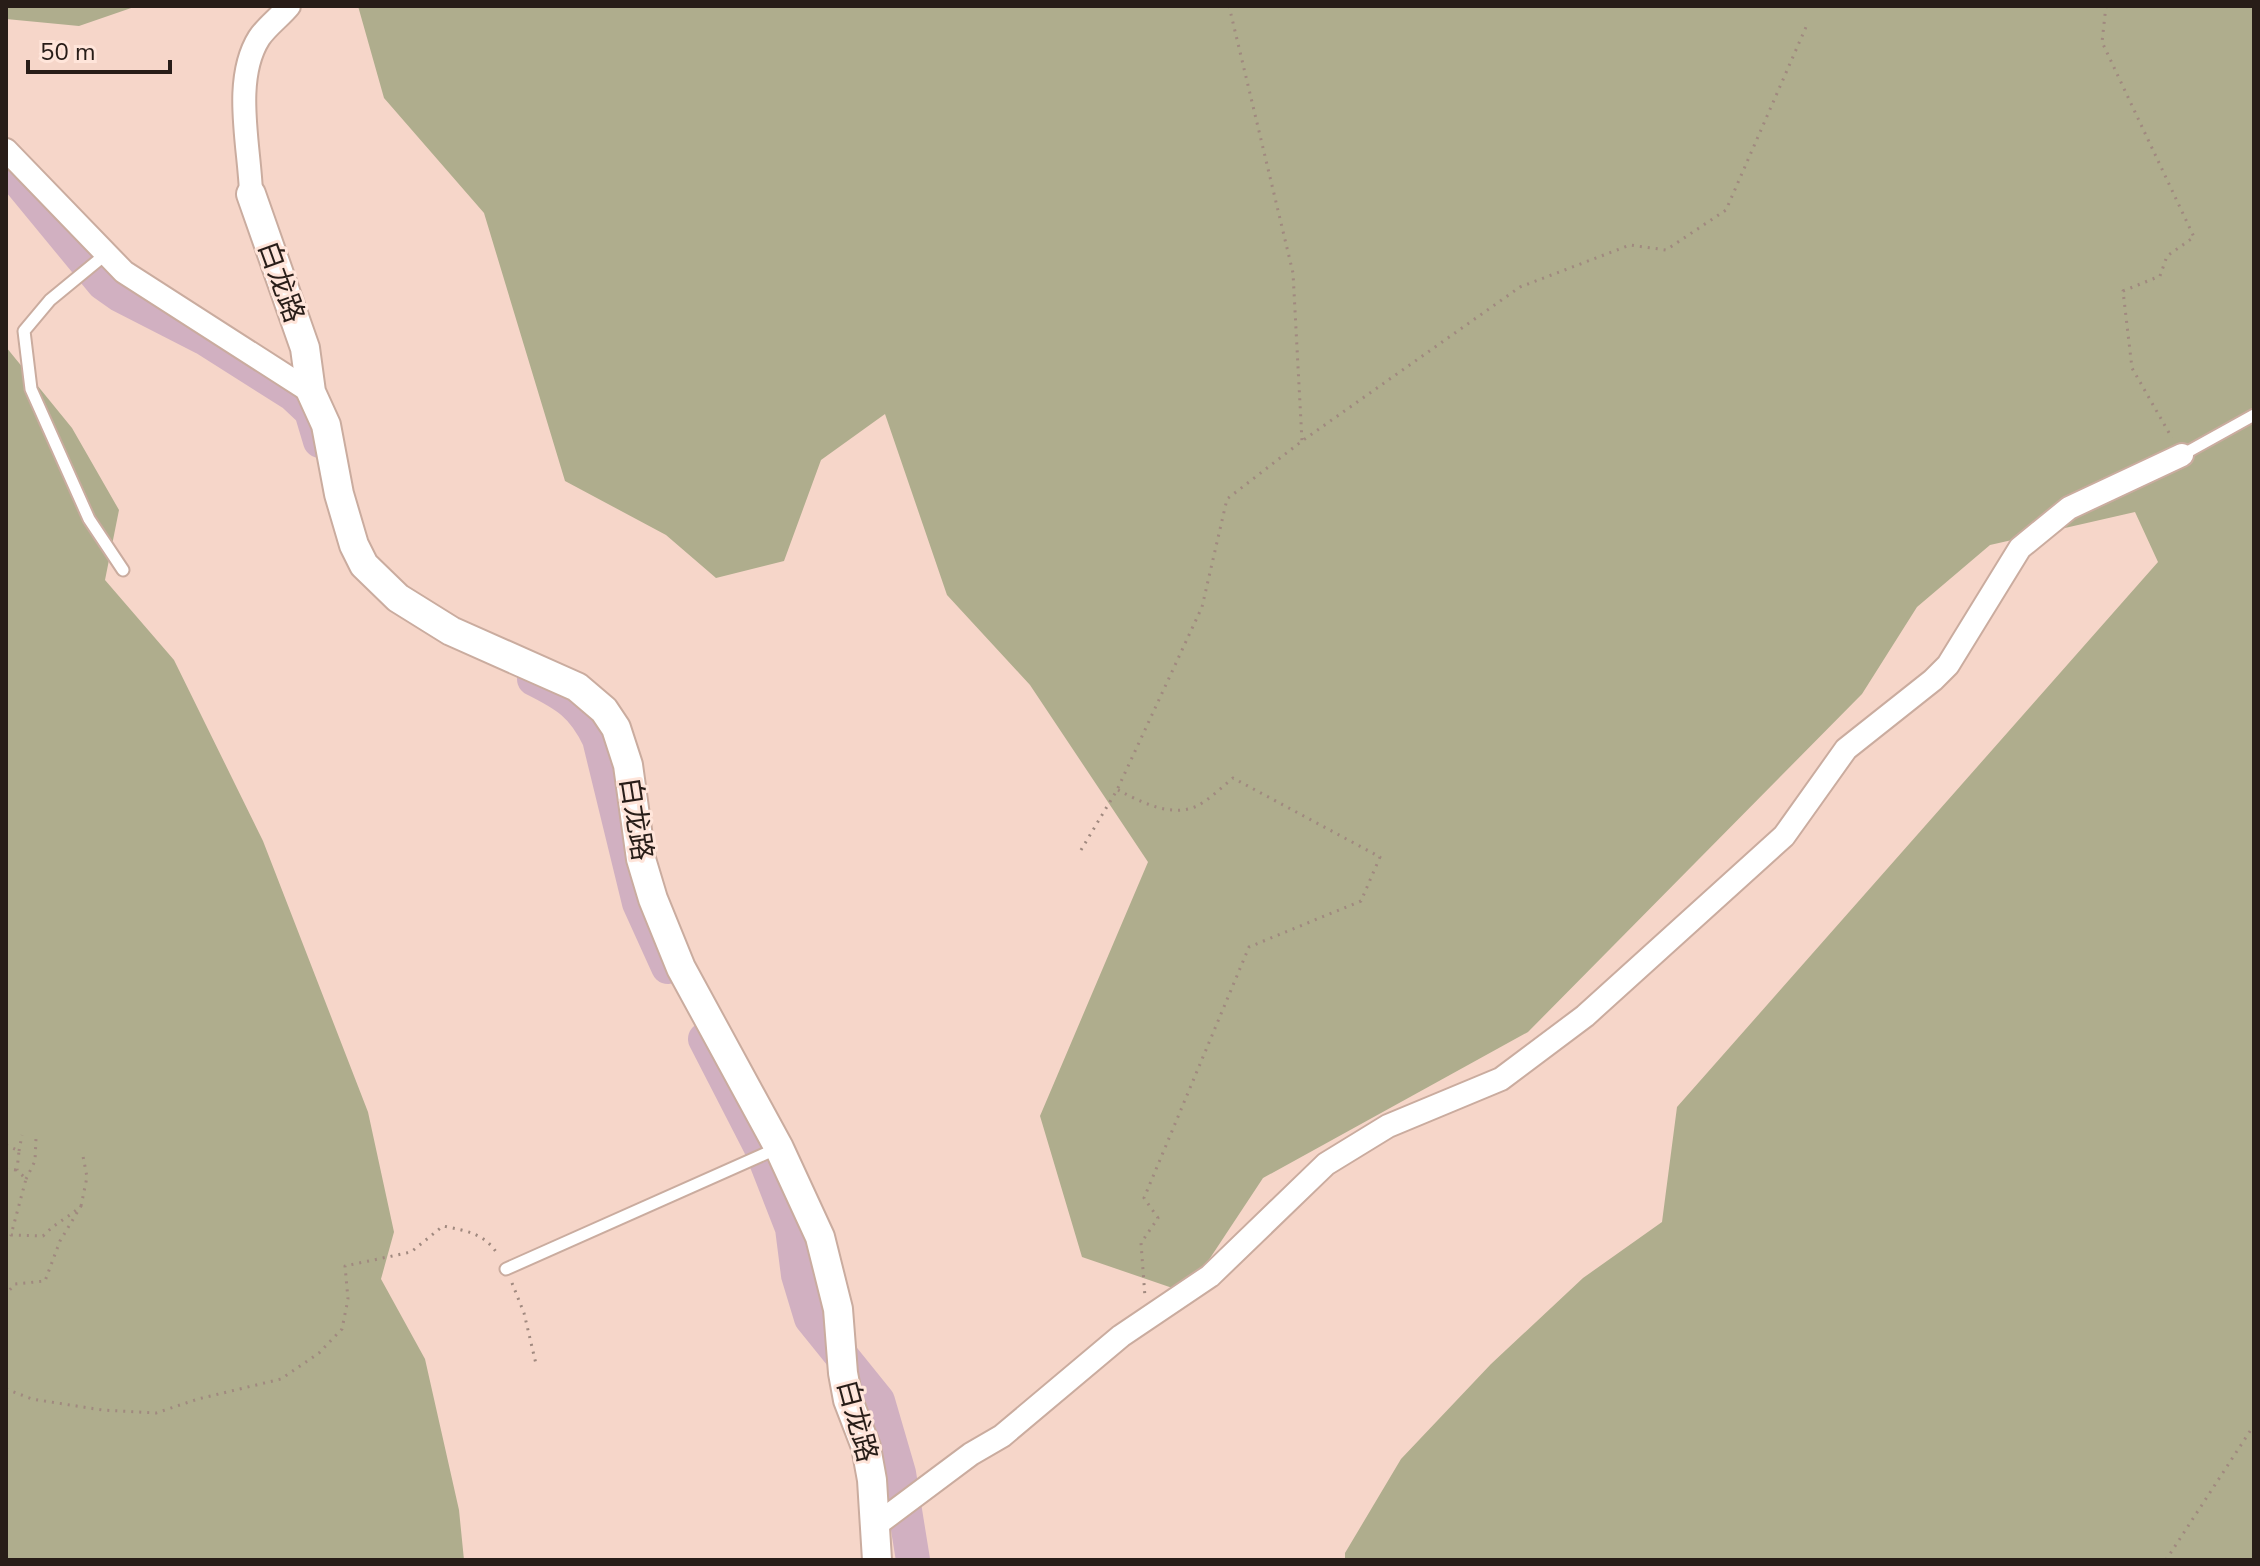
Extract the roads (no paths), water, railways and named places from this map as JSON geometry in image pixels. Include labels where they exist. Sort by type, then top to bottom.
[{"type":"street","points":[[251,194],[251,163],[245,134],[245,89],[249,66],[259,38],[289,6]]},
{"type":"street","points":[[6,150],[124,272],[311,392]]},
{"type":"street","name":"白龙路","points":[[251,194],[305,348],[311,392],[326,425],[339,494],[354,545],[364,565],[398,598],[451,631],[577,687],[597,703],[616,728],[628,765],[641,859],[653,899],[681,968],[779,1148],[820,1237],[838,1309],[848,1400],[866,1447],[872,1480],[877,1560]]},
{"type":"street","points":[[876,1525],[971,1454],[1002,1436],[1121,1336],[1210,1276],[1326,1164],[1388,1126],[1501,1079],[1585,1016],[1762,858],[1797,820],[1846,749],[1941,672],[2020,548],[2069,508],[2182,455]]},
{"type":"lane","points":[[106,254],[50,300],[24,331],[31,389],[89,519],[123,570]]},
{"type":"lane","points":[[2182,455],[2254,415]]},
{"type":"lane","points":[[506,1269],[779,1148]]},
{"type":"waterway","points":[[14,175],[103,283],[120,295],[204,338],[294,395],[311,411],[320,441]]},
{"type":"waterway","points":[[534,679],[580,709],[599,739],[639,903],[668,967]]},
{"type":"waterway","points":[[705,1039],[760,1146],[792,1228],[798,1275],[811,1318],[878,1401],[899,1473],[913,1560]]}]
